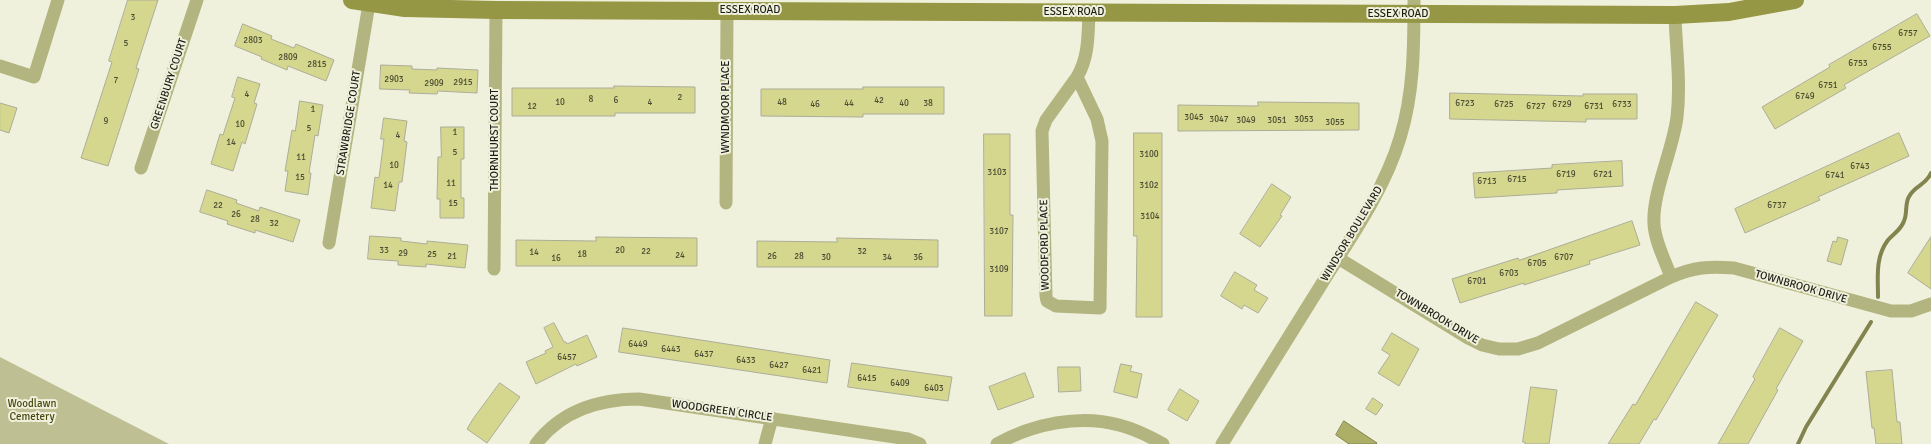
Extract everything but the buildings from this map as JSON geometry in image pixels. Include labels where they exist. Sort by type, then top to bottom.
[{"type":"street","points":[[0,66],[34,77],[58,0]]},
{"type":"street","name":"GREENBURY COURT","points":[[141,168],[197,0]]},
{"type":"street","name":"ESSEX ROAD","points":[[361,2],[405,8],[496,10],[1089,12],[1414,7],[1675,15],[1729,12],[1795,0]]},
{"type":"street","name":"STRAWBRIDGE COURT","points":[[329,243],[361,2]]},
{"type":"street","name":"WINDSOR BOULEVARD","points":[[1222,444],[1374,199],[1391,166],[1401,137],[1413,70],[1414,7]]},
{"type":"street","name":"THORNHURST COURT","points":[[494,269],[496,10]]},
{"type":"street","name":"WYNDMOOR PLACE","points":[[726,203],[727,10]]},
{"type":"street","name":"WOODFORD PLACE","points":[[1077,77],[1097,119],[1102,141],[1100,308],[1056,306],[1047,301],[1046,296],[1042,131],[1046,120],[1084,65],[1087,51],[1089,12]]},
{"type":"street","points":[[1671,277],[1657,239],[1654,224],[1655,207],[1676,118],[1678,97],[1675,15]]},
{"type":"street","name":"TOWNBROOK DRIVE","points":[[1338,258],[1468,338],[1498,349],[1518,349],[1538,343],[1671,277],[1689,270],[1711,266],[1734,268],[1891,311],[1911,311],[1931,304]]},
{"type":"street","name":"WOODGREEN CIRCLE","points":[[536,444],[543,435],[568,416],[599,402],[619,399],[640,399],[772,418],[908,439],[920,444]]},
{"type":"street","points":[[765,444],[772,418]]},
{"type":"street","points":[[997,444],[1032,429],[1060,423],[1088,420],[1117,424],[1141,432],[1163,444]]},
{"type":"green space","name":"Woodlawn Cemetery","points":[[0,357],[169,444],[0,444]]},
{"type":"shaded area","points":[[1344,421],[1377,443],[1349,444],[1336,435]]},
{"type":"waterway","points":[[1878,297],[1878,267],[1881,253],[1888,240],[1903,224],[1908,198],[1912,192],[1929,177],[1931,173]]},
{"type":"waterway","points":[[1798,444],[1806,427],[1871,322]]}]
